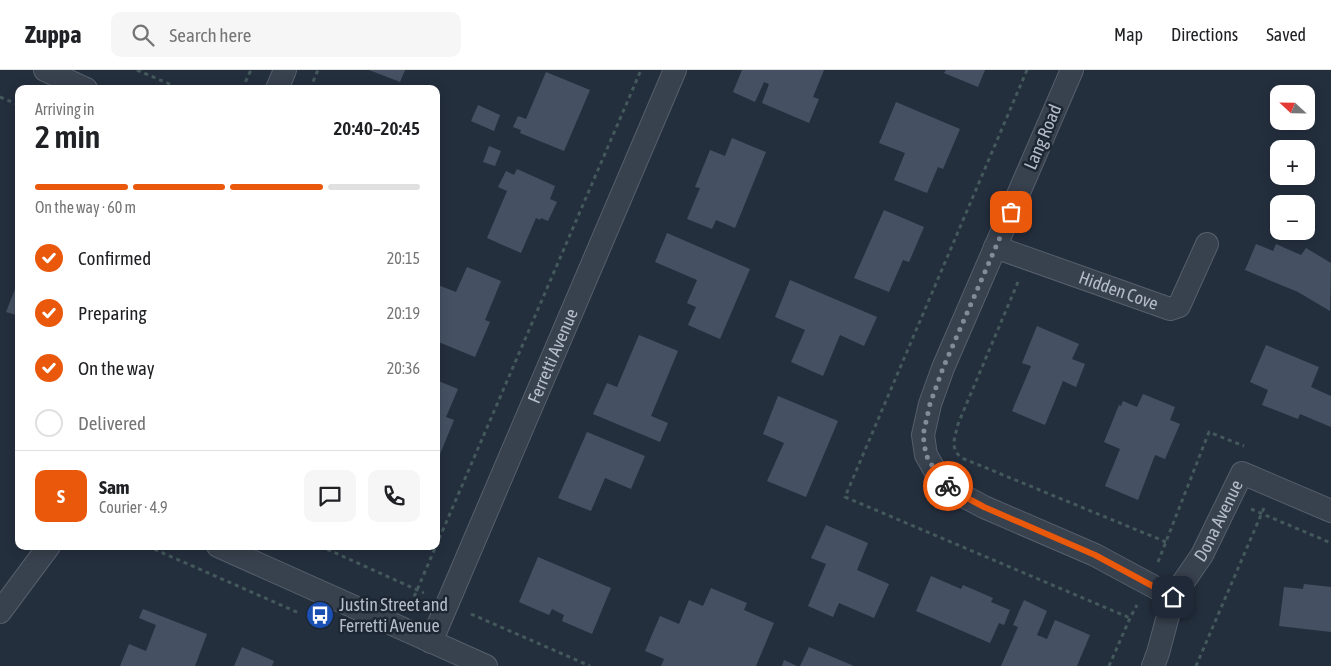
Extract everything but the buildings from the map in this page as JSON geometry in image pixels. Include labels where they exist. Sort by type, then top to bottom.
[{"type":"street","points":[[45,70],[77,85]]},
{"type":"street","points":[[279,85],[285,70]]},
{"type":"street","name":"Ferretti Avenue","points":[[431,642],[675,70]]},
{"type":"street","name":"Lang Road","points":[[1072,70],[943,368],[930,404],[923,435],[926,455],[941,481],[956,492],[984,507],[1095,555],[1173,597]]},
{"type":"street","name":"Hidden Cove","points":[[995,247],[1170,309],[1178,306],[1207,244]]},
{"type":"street","name":"Dona Avenue","points":[[1173,597],[1202,555],[1242,473],[1331,511]]},
{"type":"street","points":[[0,612],[46,550]]},
{"type":"street","points":[[227,550],[486,666]]},
{"type":"street","points":[[1153,666],[1173,597]]},
{"type":"path","points":[[137,70],[172,85]]},
{"type":"path","points":[[244,85],[250,70]]},
{"type":"path","points":[[312,85],[318,70]]},
{"type":"path","points":[[440,537],[641,70]]},
{"type":"path","points":[[0,97],[15,103]]},
{"type":"path","points":[[1028,259],[958,424],[953,445],[956,454],[1166,542]]},
{"type":"path","points":[[1196,666],[1274,486]]},
{"type":"path","points":[[1229,501],[1331,543]]},
{"type":"path","points":[[156,550],[300,613]]},
{"type":"path","points":[[400,628],[434,550]]},
{"type":"way so far","points":[[948,486],[941,481],[926,455],[923,435],[930,404],[943,368],[1011,212]]},
{"type":"place","name":"Justin Street and Ferretti Avenue","points":[[320,615]]},
{"type":"route","points":[[948,486],[984,507],[1095,555],[1173,597]]}]
